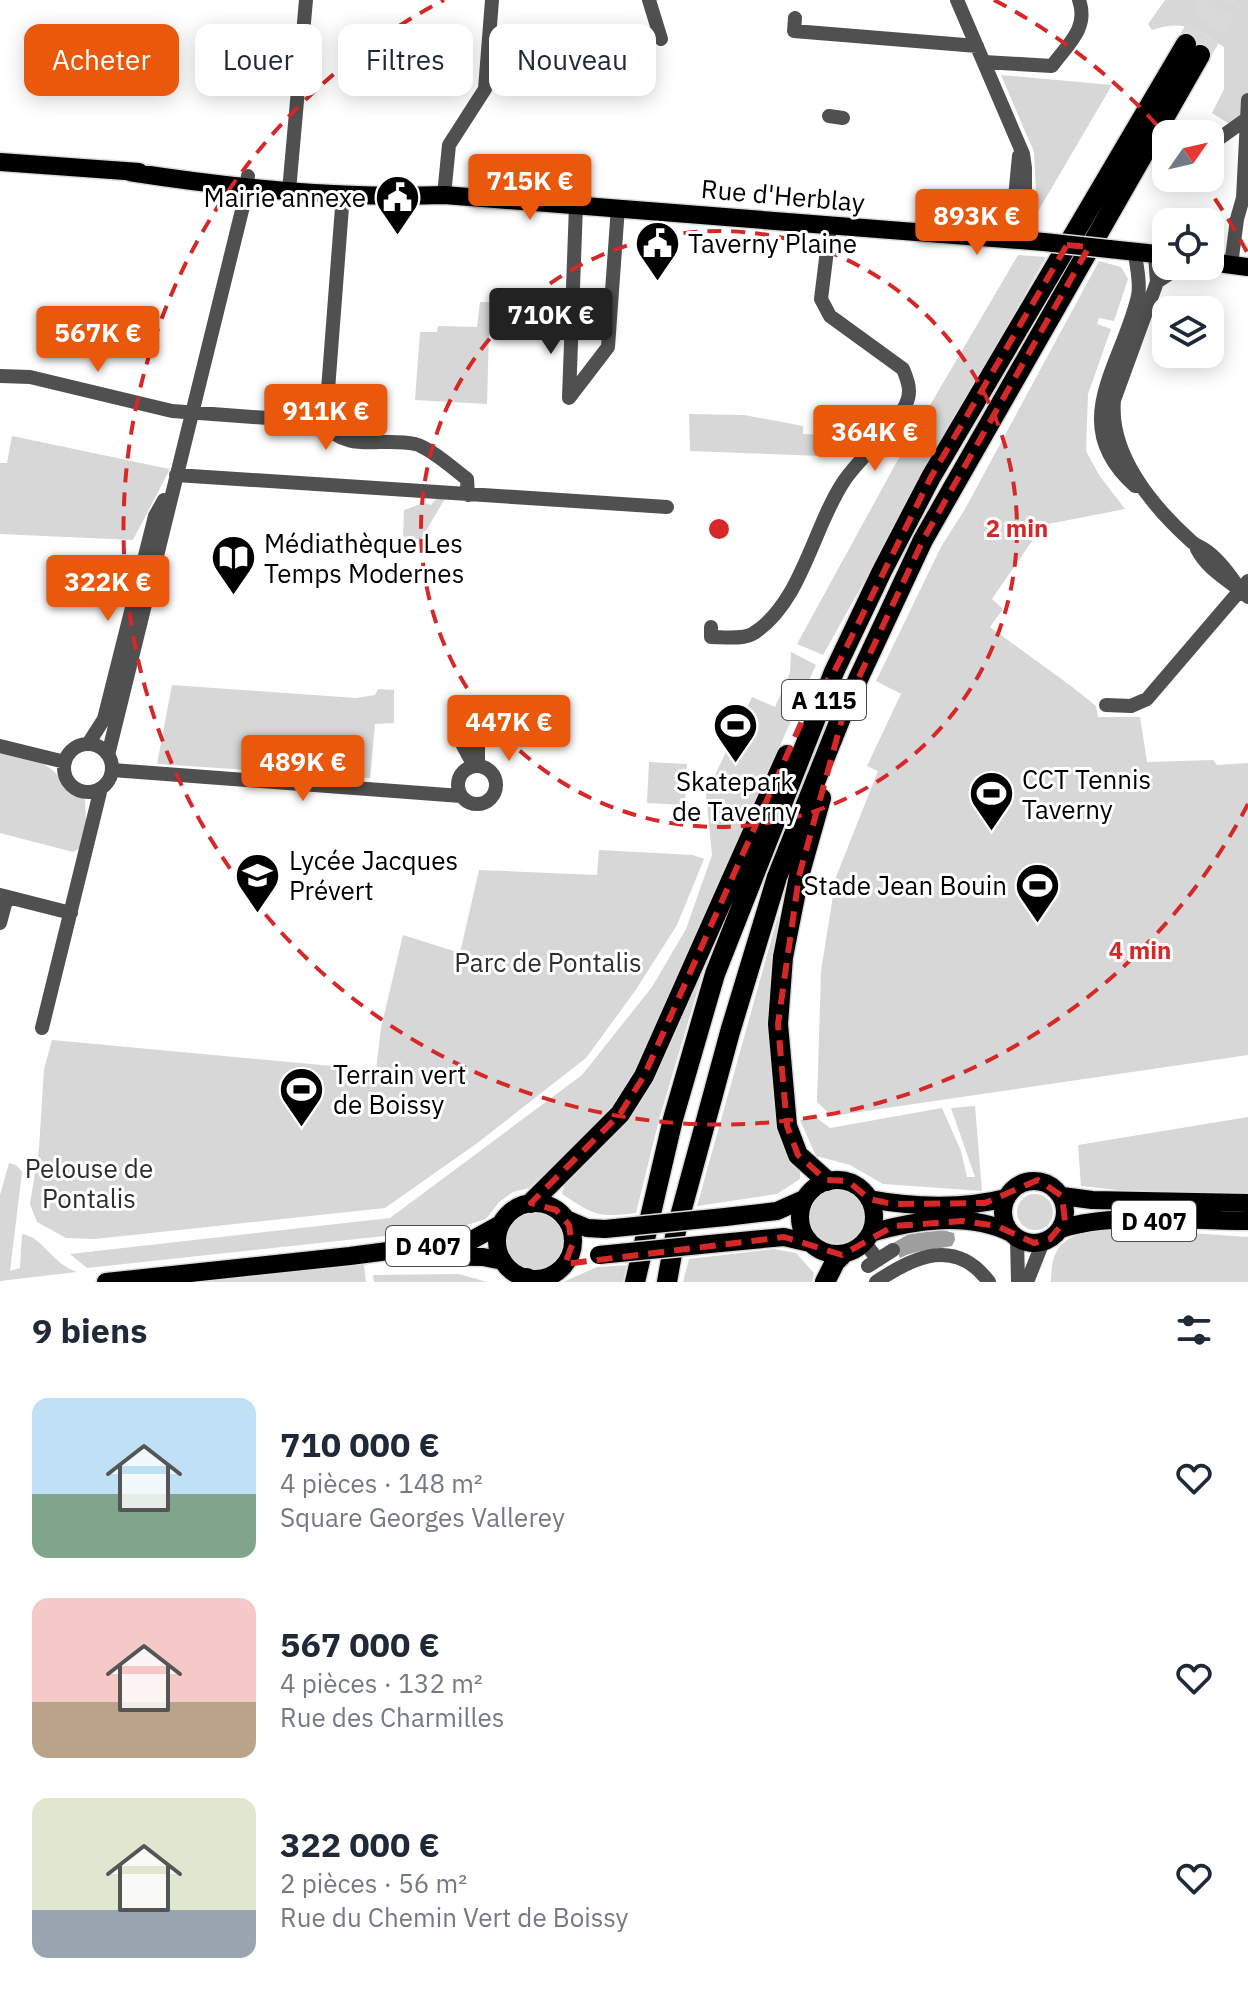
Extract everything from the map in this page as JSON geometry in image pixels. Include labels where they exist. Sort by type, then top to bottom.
[{"type":"highway","name":"A 115","points":[[635,1282],[673,1119],[715,974],[834,672],[931,477],[1193,49],[923,540],[846,705],[777,877],[730,1032],[676,1231],[667,1282]]},
{"type":"highway","points":[[531,1203],[620,1114],[644,1076],[811,701],[834,672]]},
{"type":"highway","points":[[827,1181],[798,1155],[787,1126],[778,1024],[783,957],[799,876],[846,705]]},
{"type":"highway","points":[[825,1282],[842,1255]]},
{"type":"main road","name":"Rue d'Herblay","points":[[0,162],[289,185],[399,188],[444,195]]},
{"type":"main road","name":"Rue d'Herblay","points":[[289,185],[343,194],[444,195],[618,207],[1018,239],[1152,254]]},
{"type":"main road","points":[[804,1199],[800,1212],[801,1225],[810,1243],[828,1254],[842,1255],[894,1226],[963,1221],[988,1223],[1014,1236],[1034,1243],[1043,1242],[1061,1229],[1066,1213],[1062,1196],[1056,1188],[1038,1180],[1019,1184],[1006,1198],[1003,1216],[1014,1236]]},
{"type":"main road","points":[[531,1203],[550,1207],[566,1219],[587,1228],[605,1229],[777,1211],[804,1199],[814,1188],[827,1181],[848,1181],[860,1188],[869,1199],[874,1220],[868,1238]]},
{"type":"main road","name":"D 407","points":[[1062,1196],[1092,1200],[1248,1203]]},
{"type":"main road","points":[[869,1199],[892,1204],[970,1204],[1006,1198]]},
{"type":"main road","name":"D 407","points":[[106,1282],[472,1240],[501,1224],[510,1212],[531,1203]]},
{"type":"main road","points":[[565,1264],[573,1238],[566,1219]]},
{"type":"main road","name":"D 407","points":[[1061,1229],[1086,1222],[1113,1220],[1248,1221]]},
{"type":"main road","name":"D 407","points":[[501,1224],[497,1243],[503,1261],[529,1280],[548,1276],[565,1264],[599,1255],[784,1237],[810,1243]]},
{"type":"main road","name":"D 407","points":[[350,1256],[474,1257],[503,1261]]},
{"type":"street","points":[[289,185],[306,0]]},
{"type":"street","points":[[444,195],[449,145],[485,89],[492,0]]},
{"type":"street","points":[[649,0],[661,39]]},
{"type":"street","points":[[957,0],[1020,148],[1025,168],[1018,239]]},
{"type":"street","points":[[984,62],[1052,66],[1082,24],[1079,0]]},
{"type":"street","points":[[795,18],[794,31],[977,46]]},
{"type":"street","points":[[1240,266],[1237,219],[1243,198],[1243,122],[1248,100]]},
{"type":"street","points":[[1224,135],[1243,122]]},
{"type":"street","points":[[42,1028],[94,813],[101,788],[107,782],[174,480],[247,182]]},
{"type":"street","points":[[322,422],[326,416],[343,194]]},
{"type":"street","points":[[576,205],[569,398],[608,347],[618,207]]},
{"type":"street","points":[[711,627],[711,637],[751,635],[772,617],[796,584],[818,528],[844,480],[907,403],[908,382],[903,369],[830,316],[821,299],[830,226]]},
{"type":"street","points":[[1135,252],[1138,294],[1106,384],[1101,410],[1102,432],[1104,444],[1115,465],[1163,510]]},
{"type":"street","points":[[1106,705],[1131,706],[1147,699],[1245,589],[1193,543],[1163,510],[1121,453],[1114,430],[1113,413],[1122,372],[1160,280]]},
{"type":"street","points":[[0,376],[30,377],[172,411],[322,422],[331,433],[344,441],[417,444],[467,479],[468,495]]},
{"type":"street","points":[[303,421],[327,400]]},
{"type":"street","points":[[174,480],[667,507]]},
{"type":"street","points":[[88,744],[104,719],[155,516],[174,480]]},
{"type":"street","points":[[101,788],[86,792],[69,782],[65,762],[73,749],[96,745],[110,762],[461,796],[477,805],[491,799],[495,792],[494,776],[489,770],[476,766],[460,740],[460,733]]},
{"type":"street","points":[[476,766],[478,738]]},
{"type":"street","points":[[0,746],[65,762]]},
{"type":"street","points":[[461,796],[458,781],[461,774],[476,766]]},
{"type":"street","points":[[86,792],[94,813]]},
{"type":"street","points":[[0,923],[3,896],[71,913]]},
{"type":"street","points":[[1014,1236],[1018,1282]]},
{"type":"street","points":[[868,1238],[873,1263],[893,1250]]},
{"type":"street","points":[[1027,1282],[1043,1242]]},
{"type":"street","points":[[876,1282],[905,1264],[933,1254],[963,1260],[979,1269],[989,1282]]},
{"type":"highlighted area","points":[[1067,245],[1089,247],[923,540],[846,705],[799,876],[778,1024],[787,1126],[798,1155],[826,1180],[848,1181],[869,1199],[892,1204],[985,1203],[1038,1180],[1062,1196],[1065,1221],[1050,1239],[1034,1243],[997,1226],[963,1221],[894,1226],[842,1255],[784,1237],[565,1264],[572,1245],[569,1225],[556,1210],[531,1203],[620,1114],[644,1076],[811,701],[834,672],[931,477]]},
{"type":"green space","points":[[1165,0],[1248,0],[1248,118],[1234,127],[1212,113],[1224,89],[1224,47],[1190,28],[1173,25],[1152,30],[1148,24]]},
{"type":"green space","points":[[1001,75],[1112,85],[1037,213],[1034,152]]},
{"type":"green space","points":[[1018,255],[1046,257],[823,655],[797,644],[895,465]]},
{"type":"green space","name":"Stade Jean Bouin","points":[[1099,261],[1121,267],[1128,279],[1114,321],[1099,318],[1097,324],[1111,329],[1088,394],[1086,451],[1099,475],[1125,509],[1043,525],[992,599],[1003,609],[990,627],[1096,706],[1098,717],[1140,717],[1147,762],[1213,760],[1217,765],[1248,763],[1248,1055],[832,1116],[817,1102],[821,971],[836,877],[878,771],[867,766],[901,694],[876,681],[941,547],[965,509]]},
{"type":"green space","points":[[480,302],[516,302],[513,332],[489,331],[487,404],[415,400],[420,332],[437,332],[438,326],[477,327]]},
{"type":"green space","points":[[689,414],[744,415],[803,426],[803,434],[869,437],[847,457],[690,451]]},
{"type":"green space","points":[[12,436],[170,469],[133,540],[0,534],[0,463],[7,463]]},
{"type":"green space","points":[[449,492],[421,539],[410,540],[403,536],[404,510],[424,503],[431,505],[440,493]]},
{"type":"green space","points":[[791,652],[816,665],[634,1072],[614,1106],[529,1188],[513,1192],[499,1202],[486,1219],[467,1225],[87,1268],[70,1254],[390,1218],[582,1075],[652,987],[686,929],[712,855],[706,794],[752,697],[775,707],[790,673]]},
{"type":"green space","points":[[172,685],[356,698],[375,695],[378,689],[394,690],[394,723],[375,724],[370,778],[157,764]]},
{"type":"green space","points":[[0,753],[46,765],[74,794],[85,799],[86,821],[80,848],[73,852],[0,833]]},
{"type":"green space","points":[[649,762],[687,764],[685,805],[647,803]]},
{"type":"green space","points":[[599,850],[693,855],[704,859],[677,925],[635,991],[586,1058],[476,1144],[385,1208],[95,1239],[66,1238],[37,1222],[30,1204],[39,1148],[44,1069],[52,1040],[376,1070],[381,1028],[403,935],[460,953],[479,870],[597,875]]},
{"type":"green space","points":[[779,912],[770,1027],[774,1105],[783,1142],[800,1169],[800,1179],[777,1194],[697,1206]]},
{"type":"green space","points":[[706,962],[659,1120],[636,1213],[604,1215],[589,1211],[562,1194],[566,1176],[594,1154]]},
{"type":"green space","points":[[975,1106],[982,1191],[883,1184],[850,1165],[816,1156],[800,1120],[813,1115],[830,1128],[942,1108],[961,1151],[967,1177],[975,1177],[951,1108]]},
{"type":"green space","points":[[1248,1117],[1248,1194],[1081,1186],[1078,1145]]},
{"type":"green space","points":[[9,1163],[22,1172],[10,1271],[20,1268],[22,1234],[36,1240],[60,1263],[77,1272],[0,1281],[0,1195]]},
{"type":"green space","points":[[837,1189],[848,1191],[857,1198],[864,1207],[864,1229],[857,1238],[848,1245],[837,1247],[826,1245],[817,1238],[810,1229],[808,1218],[810,1207],[817,1198],[826,1191]]},
{"type":"green space","points":[[1035,1194],[1048,1199],[1053,1212],[1048,1225],[1035,1230],[1022,1225],[1017,1212],[1022,1199]]},
{"type":"green space","points":[[535,1211],[556,1219],[564,1240],[556,1261],[535,1269],[514,1261],[506,1240],[514,1219]]},
{"type":"green space","points":[[1106,1227],[1248,1237],[1248,1282],[1051,1282],[1054,1257],[1065,1242],[1082,1233]]},
{"type":"green space","points":[[774,1249],[796,1253],[814,1273],[812,1282],[683,1282],[689,1259]]},
{"type":"green space","points":[[364,1265],[366,1282],[192,1282],[316,1267]]},
{"type":"green space","points":[[627,1265],[623,1282],[563,1282],[597,1267]]},
{"type":"green space","points":[[459,1274],[487,1282],[374,1282],[373,1275]]},
{"type":"shaded area","points":[[942,1230],[954,1233],[952,1246],[900,1258],[893,1243],[909,1234]]},
{"type":"tunnel","points":[[1186,44],[1212,0]]},
{"type":"tunnel","points":[[1200,55],[1233,0]]},
{"type":"place","name":"Mairie annexe","points":[[397,236]]},
{"type":"place","name":"Taverny Plaine","points":[[657,282]]},
{"type":"place","name":"Médiathèque Les Temps Modernes","points":[[233,597]]},
{"type":"place","name":"Skatepark de Taverny","points":[[735,765]]},
{"type":"place","name":"CCT Tennis Taverny","points":[[991,833]]},
{"type":"place","name":"Lycée Jacques Prévert","points":[[258,914]]},
{"type":"place","name":"Stade Jean Bouin","points":[[1038,924]]},
{"type":"place","name":"Terrain vert de Boissy","points":[[302,1128]]},
{"type":"park label","name":"Parc de Pontalis","points":[[548,962]]},
{"type":"park label","name":"Pelouse de Pontalis","points":[[89,1183]]}]
